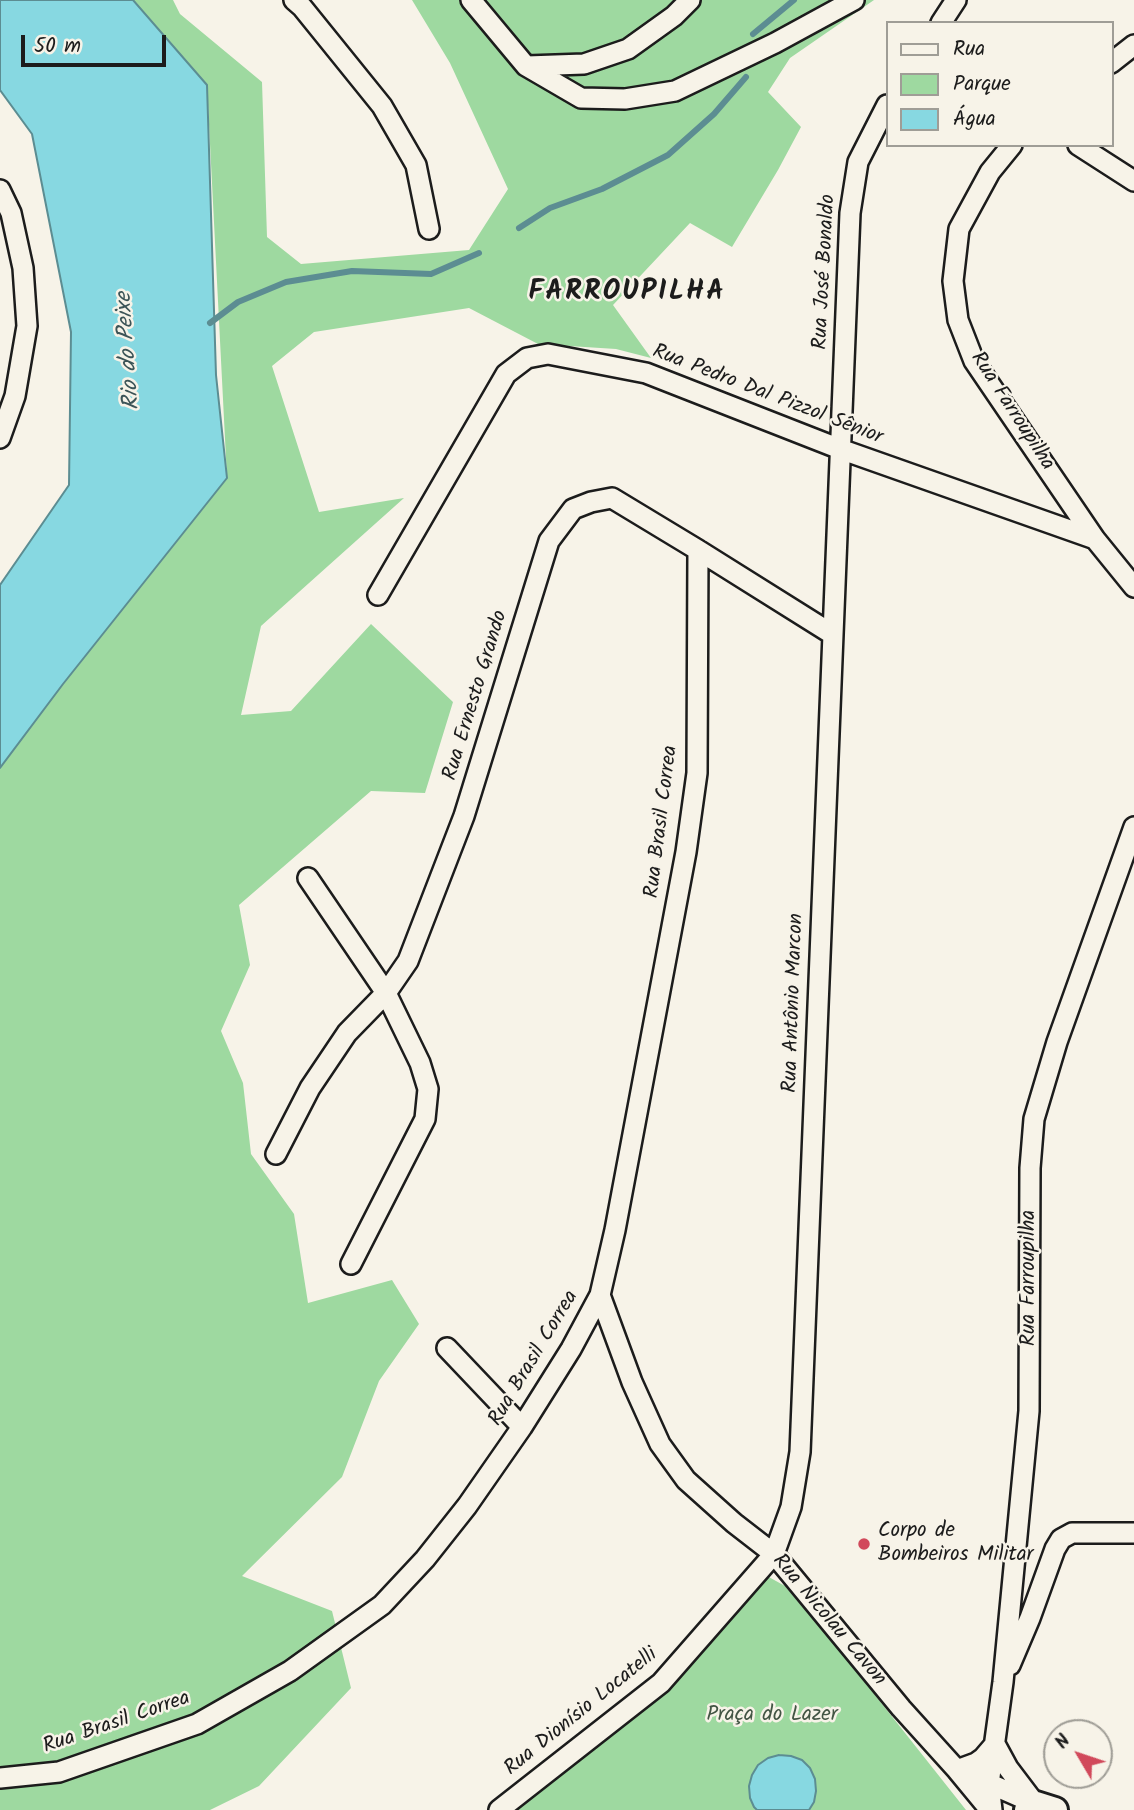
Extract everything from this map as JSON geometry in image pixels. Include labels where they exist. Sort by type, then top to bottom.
[{"type":"street","points":[[295,0],[382,106],[416,165],[429,229]]},
{"type":"street","points":[[471,0],[526,66],[581,97],[625,99],[674,91],[775,43],[853,0]]},
{"type":"street","points":[[526,66],[584,64],[628,49],[674,16],[690,0]]},
{"type":"street","points":[[942,21],[956,0]]},
{"type":"street","points":[[1113,61],[1134,45]]},
{"type":"street","name":"Rua José Bonaldo","points":[[840,449],[850,213],[858,162],[886,107]]},
{"type":"street","name":"Rua Farroupilha","points":[[1010,147],[990,172],[959,229],[953,281],[958,320],[974,361],[1095,539],[1134,587]]},
{"type":"street","points":[[1081,147],[1134,181]]},
{"type":"street","points":[[0,190],[11,213],[23,268],[27,326],[15,396],[0,438]]},
{"type":"street","name":"Rua Pedro Dal Pizzol Sênior","points":[[378,595],[506,374],[527,358],[548,354],[646,373],[840,449],[1095,539]]},
{"type":"street","name":"Rua Antônio Marcon","points":[[774,1554],[791,1507],[800,1452],[840,449]]},
{"type":"street","name":"Rua Ernesto Grando","points":[[276,1154],[310,1088],[347,1033],[386,993],[408,961],[464,816],[549,541],[573,509],[612,498],[832,634]]},
{"type":"street","name":"Rua Brasil Correa","points":[[0,1778],[59,1772],[197,1724],[290,1671],[382,1605],[425,1559],[467,1506],[522,1427],[571,1349],[600,1295],[686,852],[696,773],[698,550]]},
{"type":"street","name":"Rua Farroupilha","points":[[991,1810],[989,1784],[1003,1682],[1030,1410],[1030,1168],[1034,1119],[1057,1042],[1134,827]]},
{"type":"street","points":[[307,878],[386,993],[420,1063],[428,1089],[425,1119],[351,1264]]},
{"type":"street","name":"Rua Nicolau Cavon","points":[[600,1295],[632,1382],[660,1444],[685,1480],[734,1524],[774,1554],[901,1709],[991,1810]]},
{"type":"street","points":[[447,1348],[522,1427]]},
{"type":"street","points":[[1003,1682],[1061,1539],[1072,1533],[1134,1532]]},
{"type":"street","name":"Rua Dionísio Locatelli","points":[[499,1810],[661,1683],[774,1554]]},
{"type":"street","points":[[957,1770],[976,1763],[995,1744],[1008,1768],[1039,1808]]},
{"type":"street","name":"Rua Nicolau Cavon","points":[[957,1770],[1039,1808]]},
{"type":"green space","points":[[133,0],[173,0],[180,14],[262,82],[267,237],[301,264],[469,250],[508,189],[450,63],[412,0],[874,0],[790,58],[768,92],[801,127],[732,247],[690,223],[613,305],[651,358],[616,349],[538,344],[469,308],[314,332],[272,366],[319,512],[404,498],[261,626],[241,715],[291,711],[371,624],[453,702],[425,793],[371,791],[239,905],[250,965],[221,1031],[243,1083],[251,1154],[294,1214],[308,1303],[392,1280],[419,1324],[379,1381],[342,1477],[242,1576],[332,1611],[351,1688],[259,1786],[210,1810],[0,1810],[0,768],[63,684],[227,478],[207,85]]},
{"type":"green space","name":"Praça do Lazer","points":[[767,1576],[785,1586],[966,1810],[518,1810],[519,1805],[666,1693]]},
{"type":"water","name":"Rio do Peixe","points":[[0,0],[133,0],[207,85],[216,375],[227,478],[63,684],[0,768],[0,585],[69,485],[71,332],[32,134],[0,90]]},
{"type":"water","points":[[779,1755],[802,1760],[810,1768],[816,1791],[809,1810],[757,1810],[754,1807],[749,1786],[752,1775],[758,1765]]},
{"type":"waterway","points":[[753,34],[794,0]]},
{"type":"waterway","points":[[519,228],[550,208],[602,189],[668,155],[714,114],[746,77]]},
{"type":"waterway","points":[[210,323],[238,302],[286,282],[352,271],[431,274],[479,253]]},
{"type":"place","name":"Corpo de Bombeiros Militar","points":[[864,1544]]},
{"type":"district","name":"FARROUPILHA","points":[[627,294]]}]
